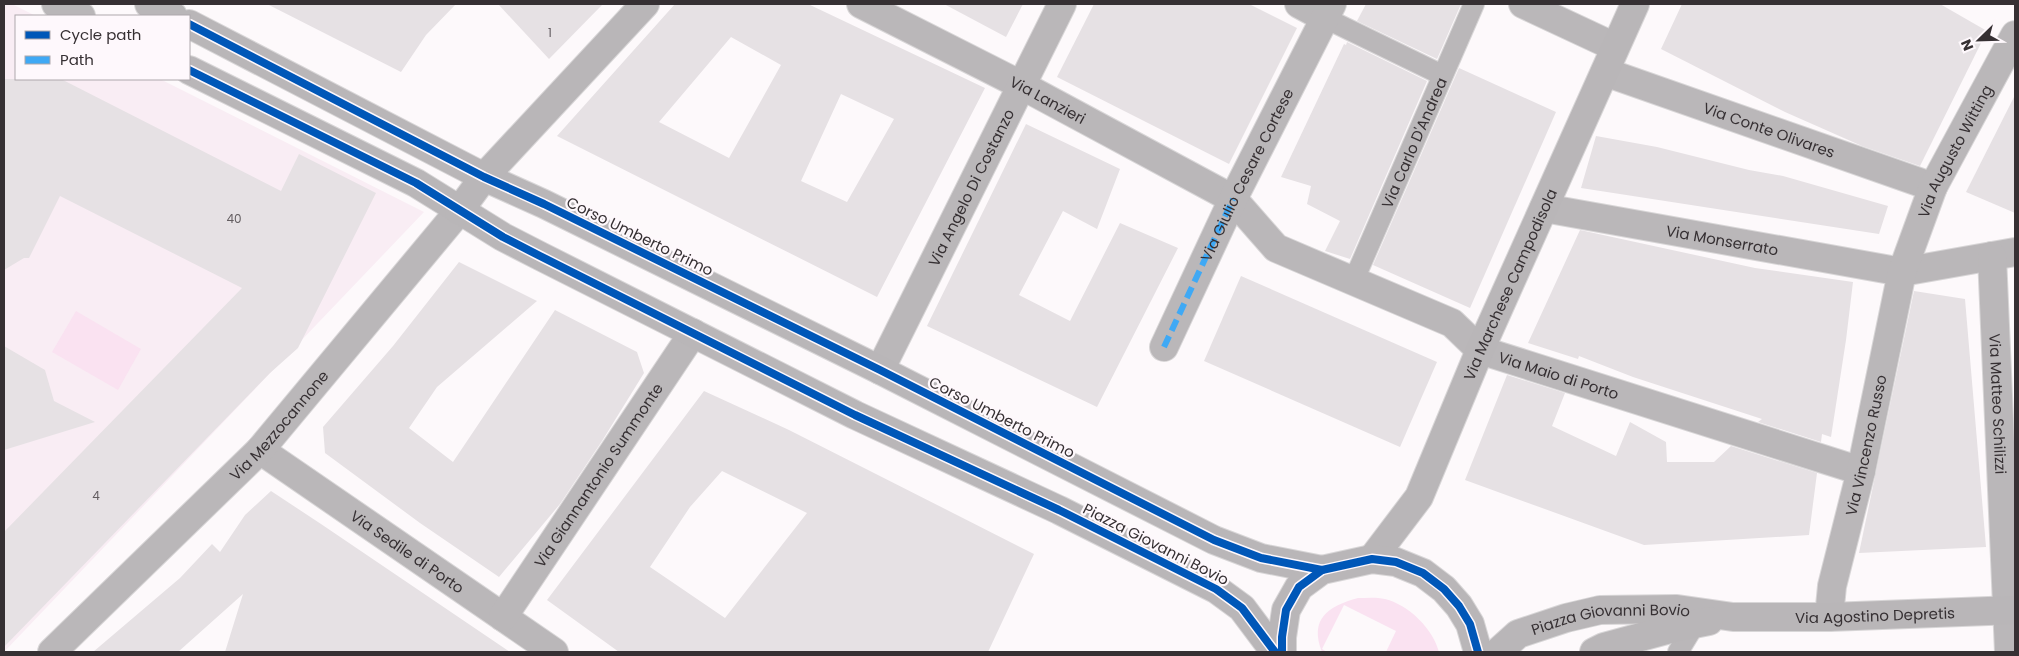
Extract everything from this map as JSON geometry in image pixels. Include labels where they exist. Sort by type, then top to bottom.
[{"type":"main road","points":[[56,4],[79,15]]},
{"type":"main road","points":[[149,4],[171,15]]},
{"type":"main road","name":"Via Mezzocannone","points":[[459,211],[484,177],[646,4]]},
{"type":"main road","name":"Via Marchese Campodisola","points":[[1372,559],[1419,497],[1480,350],[1635,4]]},
{"type":"main road","name":"Corso Umberto Primo","points":[[190,25],[484,177],[544,204],[1080,471]]},
{"type":"main road","points":[[190,70],[416,183],[503,237],[693,333]]},
{"type":"main road","name":"Piazza Giovanni Bovio","points":[[693,333],[855,415],[1059,510],[1216,589],[1242,608],[1275,652]]},
{"type":"main road","name":"Piazza Giovanni Bovio","points":[[1080,471],[1214,540],[1260,558],[1322,570]]},
{"type":"main road","name":"Piazza Giovanni Bovio","points":[[1282,652],[1286,610],[1299,586],[1322,570],[1372,559],[1396,562],[1423,573],[1444,589],[1459,606],[1470,624],[1478,652]]},
{"type":"main road","name":"Piazza Giovanni Bovio","points":[[1498,652],[1518,634],[1566,618],[1600,610],[1677,609],[1733,617]]},
{"type":"main road","name":"Via Agostino Depretis","points":[[1733,617],[2011,610]]},
{"type":"main road","points":[[1594,652],[1604,647],[1639,637],[1733,617]]},
{"type":"street","name":"Via Lanzieri","points":[[861,4],[1021,84],[1233,199]]},
{"type":"street","name":"Via Angelo Di Costanzo","points":[[880,370],[1062,4]]},
{"type":"street","points":[[1299,4],[1329,11]]},
{"type":"street","points":[[1523,4],[1615,47]]},
{"type":"street","name":"Via Giulio Cesare Cortese","points":[[1164,347],[1233,199],[1329,11]]},
{"type":"street","name":"Via Augusto Witting","points":[[1902,272],[1933,187],[2015,35]]},
{"type":"street","name":"Via Conte Olivares","points":[[1605,72],[1933,187]]},
{"type":"street","name":"Via Maio di Porto","points":[[1233,199],[1276,248],[1452,323],[1480,350],[1861,471]]},
{"type":"street","name":"Via Monserrato","points":[[1544,208],[1902,272]]},
{"type":"street","name":"Via Mezzocannone","points":[[52,652],[260,450],[459,211]]},
{"type":"street","points":[[1902,272],[2004,254]]},
{"type":"street","name":"Via Matteo Schilizzi","points":[[2004,254],[2011,610],[2010,652]]},
{"type":"street","name":"Via Vincenzo Russo","points":[[1829,616],[1832,586],[1861,471],[1902,272]]},
{"type":"street","name":"Via Giannantonio Summonte","points":[[503,617],[693,333]]},
{"type":"street","name":"Via Sedile di Porto","points":[[260,450],[554,652]]},
{"type":"lane","name":"Via Carlo D'Andrea","points":[[1353,282],[1474,4]]},
{"type":"lane","points":[[1329,11],[1442,75]]},
{"type":"lane","name":"Piazza Giovanni Bovio","points":[[1678,652],[1695,624]]},
{"type":"shaded area","points":[[4,4],[12,4],[34,15],[15,15],[15,80],[162,80],[424,212],[4,652]]},
{"type":"shaded area","points":[[76,311],[141,349],[118,390],[52,352]]},
{"type":"shaded area","points":[[1358,598],[1385,599],[1411,612],[1426,627],[1439,652],[1386,652],[1396,631],[1344,605],[1322,649],[1327,652],[1322,652],[1318,631],[1324,616],[1338,605]]},
{"type":"building","points":[[267,4],[456,4],[426,35],[401,72]]},
{"type":"building","points":[[498,4],[603,4],[549,59]]},
{"type":"building","points":[[675,4],[808,4],[985,88],[877,297],[557,136]],"holes":[[[731,37],[781,65],[729,158],[659,122]],[[841,94],[894,119],[847,202],[801,181]]]},
{"type":"building","points":[[944,4],[1023,4],[1006,37]]},
{"type":"building","points":[[1094,4],[1249,4],[1297,28],[1229,164],[1057,77]]},
{"type":"building","points":[[1366,4],[1461,4],[1437,59],[1357,21]]},
{"type":"building","points":[[1682,4],[1940,4],[1987,31],[1920,166],[1862,146],[1785,112],[1661,49]]},
{"type":"building","points":[[1347,42],[1427,81],[1350,259],[1325,251],[1340,221],[1307,204],[1311,186],[1281,177],[1344,44],[1346,45]]},
{"type":"building","points":[[1459,68],[1556,112],[1470,308],[1373,265]]},
{"type":"building","points":[[4,79],[63,80],[281,191],[299,154],[376,193],[298,348],[270,373],[4,647],[4,532],[242,288],[60,196],[29,258],[24,258],[4,270]]},
{"type":"building","points":[[2015,95],[2015,213],[1966,192]]},
{"type":"building","points":[[1026,124],[1120,169],[1097,229],[1063,211],[1019,295],[1070,321],[1120,223],[1178,248],[1097,407],[927,326]]},
{"type":"building","points":[[1596,136],[1657,147],[1749,170],[1783,176],[1888,206],[1879,234],[1581,188]]},
{"type":"building","points":[[1580,230],[1755,268],[1853,282],[1831,437],[1822,434],[1821,442],[1758,422],[1762,419],[1633,377],[1579,356],[1578,359],[1528,343]]},
{"type":"building","points":[[459,262],[537,301],[437,387],[409,428],[453,462],[555,310],[637,352],[644,373],[560,504],[499,577],[420,523],[325,453],[323,427],[393,346]]},
{"type":"building","points":[[1241,276],[1437,362],[1400,447],[1204,361]]},
{"type":"building","points":[[1914,291],[1965,299],[1986,547],[1859,553]]},
{"type":"building","points":[[4,346],[45,370],[54,401],[95,422],[4,450]]},
{"type":"building","points":[[1507,375],[1565,393],[1552,426],[1616,456],[1630,422],[1666,442],[1667,462],[1714,462],[1731,446],[1817,473],[1809,535],[1644,545],[1465,480]]},
{"type":"building","points":[[704,391],[789,430],[1034,554],[988,652],[619,652],[547,600]],"holes":[[[722,471],[807,513],[725,618],[650,567],[690,507]]]},
{"type":"building","points":[[271,491],[510,652],[225,652],[243,594],[178,652],[93,652],[180,578],[212,544],[220,552],[245,515]]},
{"type":"marked path","points":[[1164,347],[1233,199]]},
{"type":"cycle path","points":[[190,25],[484,177],[544,204],[880,370],[1214,540],[1261,558],[1322,570]]},
{"type":"cycle path","points":[[190,70],[416,183],[503,237],[540,256],[855,415],[1059,510],[1216,589],[1242,608],[1275,652]]},
{"type":"cycle path","points":[[1282,652],[1286,610],[1299,587],[1322,570],[1372,559],[1396,562],[1423,573],[1444,589],[1459,606],[1470,624],[1478,652]]}]
